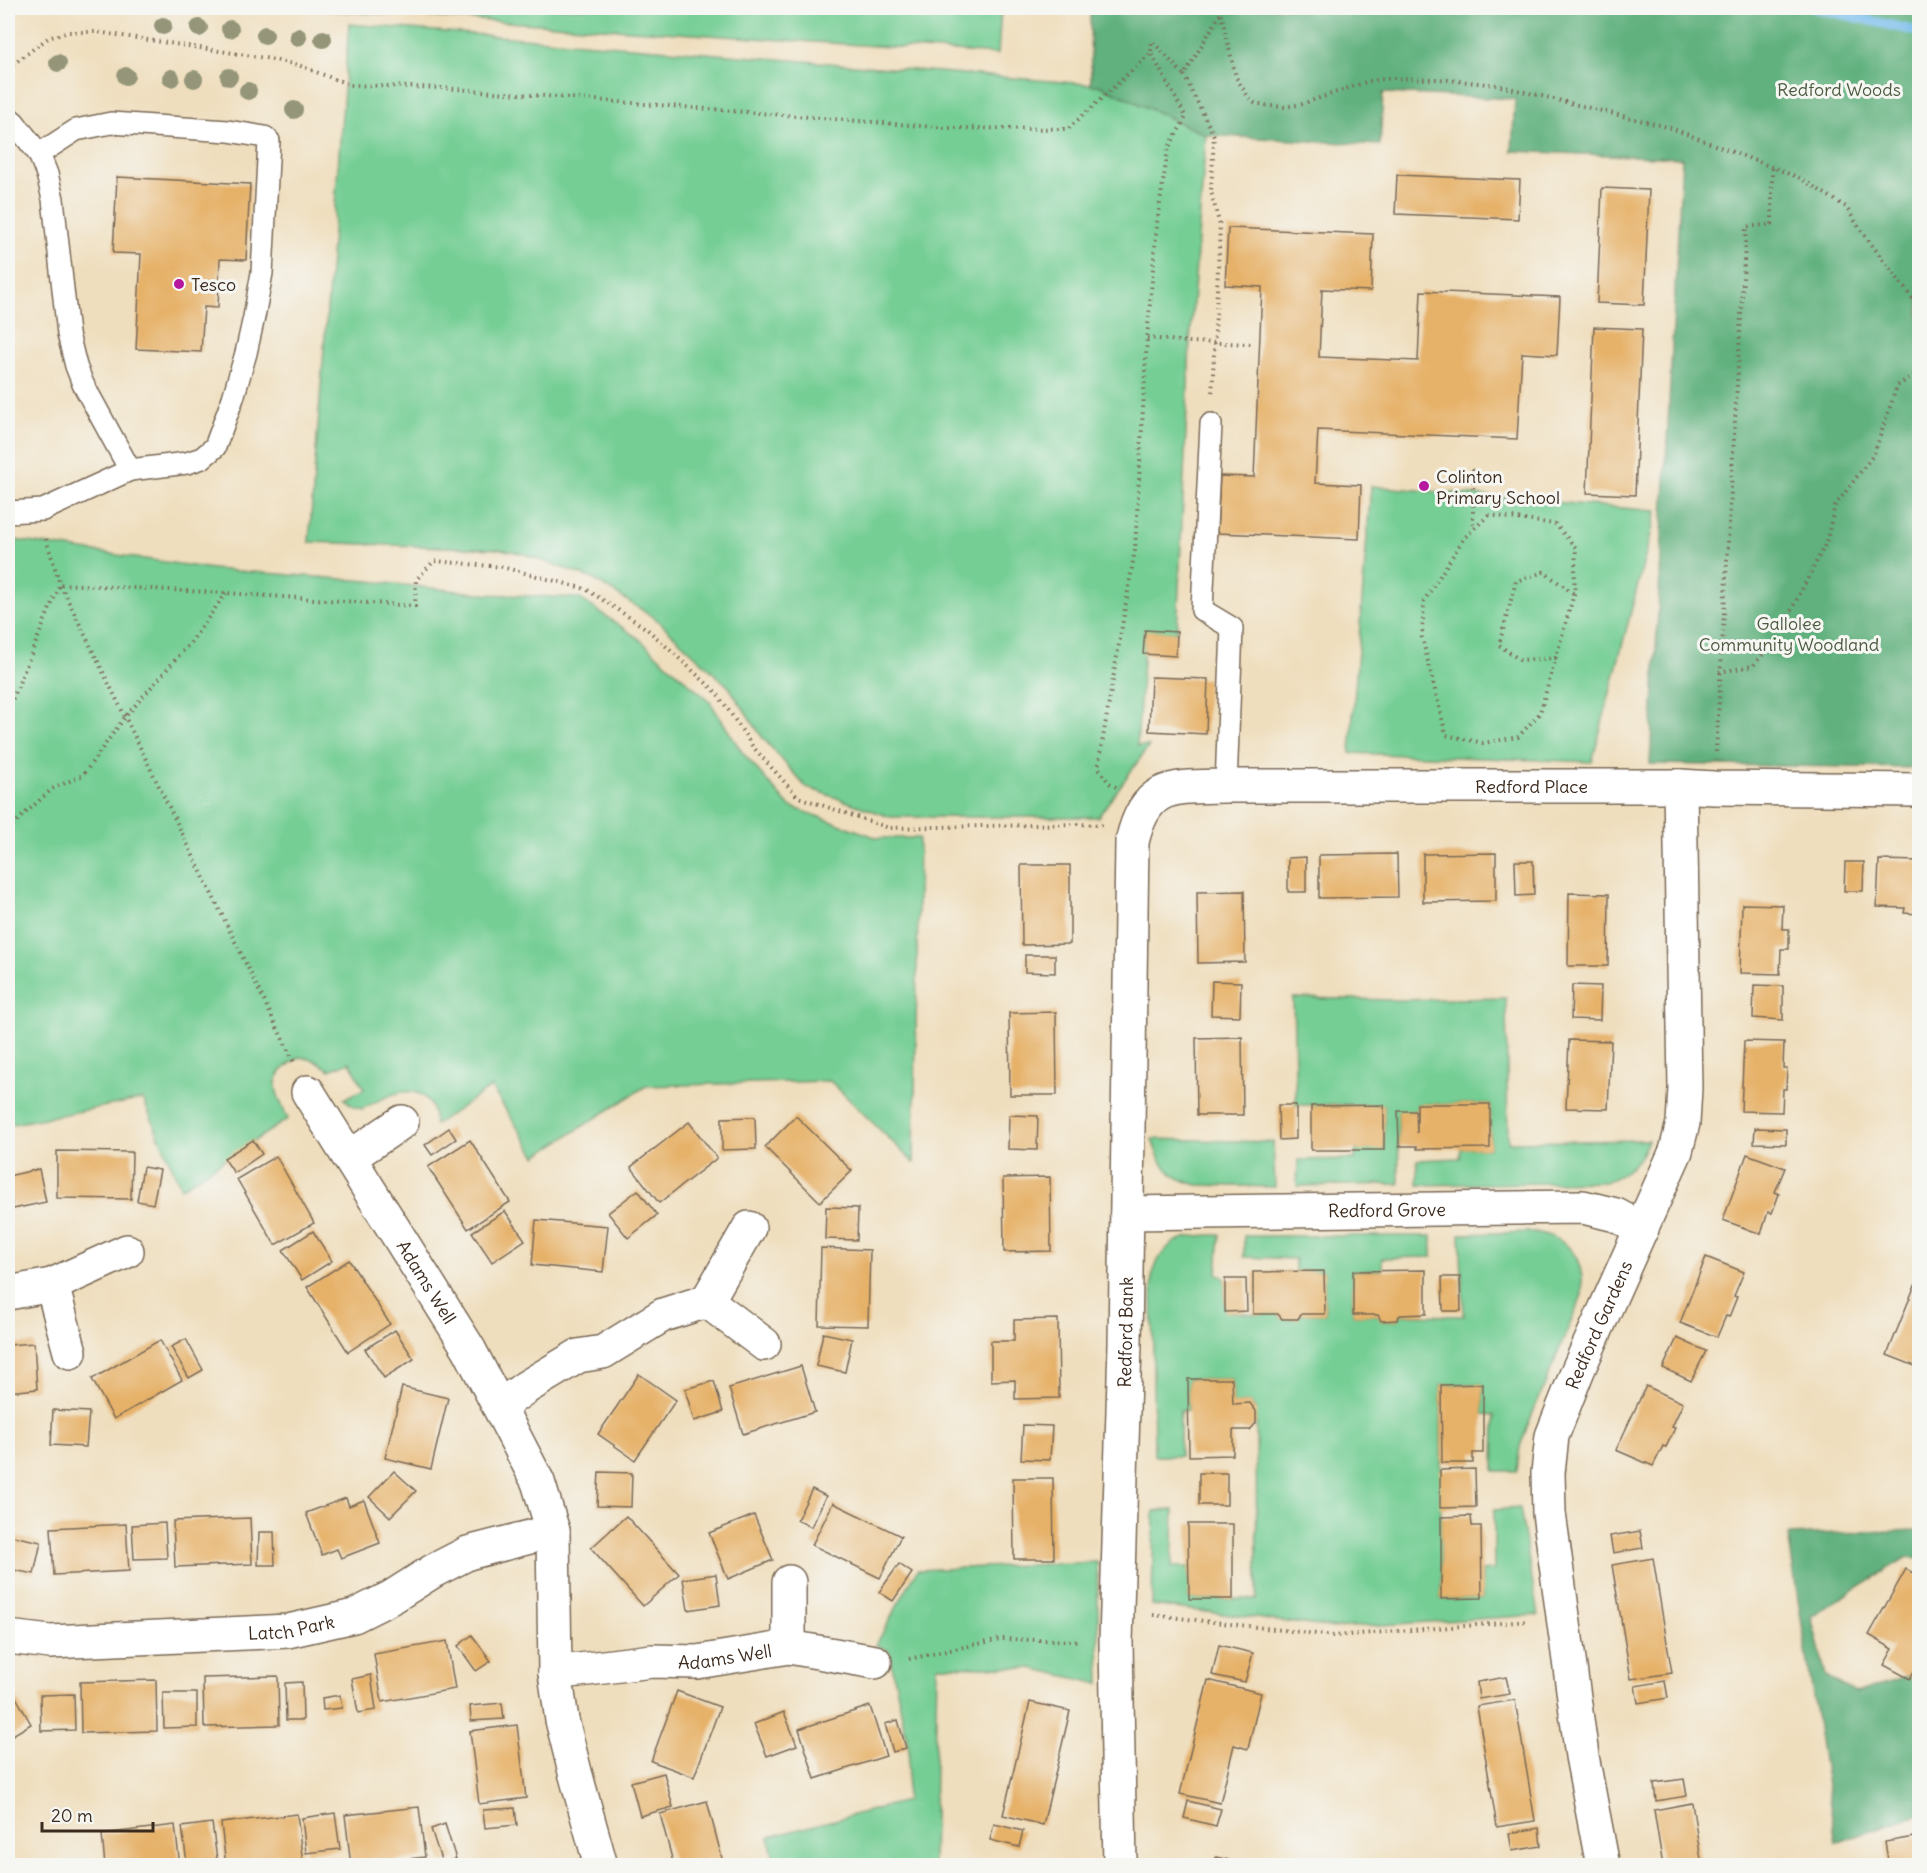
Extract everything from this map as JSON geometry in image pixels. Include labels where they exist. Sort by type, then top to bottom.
[{"type":"street","name":"Redford Place","points":[[1142,815],[1161,792],[1179,787],[1680,786],[1920,790]]},
{"type":"street","name":"Redford Gardens","points":[[1603,1866],[1582,1756],[1549,1513],[1548,1473],[1552,1436],[1578,1370],[1676,1151],[1683,1123],[1685,1088],[1680,786]]},
{"type":"street","name":"Redford Bank","points":[[1120,1866],[1117,1626],[1127,1213],[1132,842],[1142,815]]},
{"type":"street","name":"Adams Well","points":[[308,1092],[470,1349],[538,1482],[553,1531],[555,1672],[562,1720],[601,1866]]},
{"type":"street","points":[[350,1157],[402,1122]]},
{"type":"street","name":"Redford Grove","points":[[1127,1213],[1582,1207],[1616,1215],[1642,1229]]},
{"type":"street","points":[[500,1406],[578,1356],[603,1352],[663,1315],[706,1301],[749,1228]]},
{"type":"street","points":[[8,1293],[52,1285],[127,1251]]},
{"type":"street","points":[[52,1285],[70,1352]]},
{"type":"street","points":[[706,1301],[764,1344]]},
{"type":"street","name":"Latch Park","points":[[8,1637],[50,1642],[288,1631],[354,1616],[392,1598],[468,1553],[553,1531]]},
{"type":"street","name":"Adams Well","points":[[789,1582],[789,1647]]},
{"type":"street","name":"Adams Well","points":[[555,1672],[652,1661],[698,1662],[789,1647],[875,1662]]},
{"type":"lane","points":[[8,117],[39,154],[47,174],[53,199],[69,334],[76,366],[130,470]]},
{"type":"lane","points":[[8,512],[43,510],[130,470],[187,463],[202,458],[215,447],[246,353],[262,273],[269,141],[265,137],[228,131],[111,123],[76,130],[39,154]]},
{"type":"lane","points":[[1211,424],[1202,610],[1232,628],[1226,786]]},
{"type":"path","points":[[1221,8],[1236,77],[1248,97],[1255,103],[1285,107],[1302,104],[1369,81],[1391,78],[1439,79],[1497,85],[1671,128],[1800,178],[1846,207],[1862,232],[1920,305]]},
{"type":"path","points":[[1184,75],[1221,14]]},
{"type":"path","points":[[8,69],[48,38],[69,32],[97,32],[298,65],[350,85],[444,88],[947,128],[1068,129],[1150,53],[1152,41],[1184,75],[1214,136],[1211,192],[1220,226],[1211,424]]},
{"type":"path","points":[[1142,815],[1109,783],[1098,767],[1135,550],[1147,338],[1157,223],[1168,149],[1186,117],[1150,53]]},
{"type":"path","points":[[1714,788],[1746,227],[1772,224],[1772,167]]},
{"type":"path","points":[[1147,338],[1254,344]]},
{"type":"path","points":[[1719,672],[1753,666],[1778,636],[1826,543],[1835,506],[1874,454],[1897,386],[1920,371]]},
{"type":"path","points":[[1473,469],[1473,529]]},
{"type":"path","points":[[43,510],[45,537],[60,584],[308,1092]]},
{"type":"path","points":[[1490,515],[1555,524],[1576,548],[1574,594],[1540,713],[1518,738],[1484,743],[1446,735],[1422,637],[1424,601],[1464,538],[1473,529],[1490,515]]},
{"type":"path","points":[[60,584],[415,606],[416,580],[434,561],[502,567],[586,589],[647,629],[717,693],[753,747],[798,797],[889,828],[1079,824],[1142,815]]},
{"type":"path","points":[[1556,658],[1520,660],[1499,645],[1516,581],[1544,572],[1574,594]]},
{"type":"path","points":[[8,710],[60,584]]},
{"type":"path","points":[[8,828],[52,789],[83,776],[125,717],[190,642],[226,593]]},
{"type":"path","points":[[875,1662],[893,1663],[1000,1640],[1117,1626],[1334,1636],[1530,1620]]},
{"type":"green space","points":[[292,8],[1001,8],[998,54]]},
{"type":"green space","points":[[1090,8],[1919,8],[1919,768],[1650,764],[1682,158],[1512,151],[1515,99],[1383,93],[1380,145],[1206,135],[1099,85],[1091,85]]},
{"type":"green space","points":[[349,24],[1099,85],[1206,135],[1190,342],[1177,632],[1145,631],[1137,746],[1149,746],[1098,817],[890,817],[806,787],[762,737],[729,687],[655,618],[593,579],[524,554],[500,549],[309,542]]},
{"type":"green space","points":[[1371,486],[1657,511],[1592,762],[1350,753]]},
{"type":"green space","points":[[8,539],[213,569],[368,581],[485,594],[579,598],[638,638],[710,702],[742,752],[789,806],[878,838],[919,838],[914,1163],[830,1081],[646,1086],[536,1156],[491,1087],[435,1125],[431,1106],[425,1097],[417,1093],[399,1093],[362,1109],[344,1099],[364,1089],[350,1062],[330,1070],[314,1060],[300,1057],[282,1071],[276,1084],[279,1099],[288,1119],[181,1188],[143,1099],[8,1125]]},
{"type":"green space","points":[[1293,998],[1398,1000],[1506,998],[1508,1142],[1648,1140],[1641,1155],[1632,1166],[1605,1182],[1418,1185],[1417,1160],[1460,1158],[1461,1148],[1490,1148],[1490,1104],[1417,1104],[1416,1111],[1398,1112],[1399,1184],[1297,1186],[1298,1160],[1355,1159],[1356,1150],[1384,1149],[1384,1105],[1296,1105]]},
{"type":"green space","points":[[1152,1139],[1273,1142],[1275,1187],[1197,1185],[1179,1179],[1162,1164]]},
{"type":"green space","points":[[1534,1232],[1557,1239],[1573,1252],[1581,1270],[1582,1295],[1527,1427],[1520,1447],[1517,1471],[1494,1471],[1495,1415],[1483,1414],[1483,1384],[1441,1385],[1441,1599],[1482,1598],[1482,1571],[1494,1570],[1494,1510],[1520,1508],[1538,1615],[1335,1628],[1152,1605],[1154,1511],[1174,1510],[1172,1567],[1189,1567],[1189,1599],[1257,1599],[1256,1410],[1250,1403],[1233,1404],[1232,1379],[1188,1379],[1188,1410],[1180,1411],[1180,1456],[1154,1456],[1152,1277],[1156,1264],[1168,1247],[1185,1238],[1220,1235],[1217,1273],[1225,1279],[1225,1311],[1278,1314],[1282,1319],[1298,1319],[1301,1314],[1325,1314],[1324,1271],[1295,1271],[1295,1259],[1244,1257],[1244,1236],[1432,1236],[1432,1257],[1382,1258],[1382,1270],[1353,1271],[1353,1315],[1378,1315],[1382,1321],[1397,1320],[1400,1315],[1464,1316],[1460,1234]]},
{"type":"green space","points":[[1919,1530],[1919,1559],[1907,1557],[1811,1616],[1826,1676],[1855,1693],[1919,1673],[1919,1815],[1836,1843],[1788,1535]]},
{"type":"green space","points":[[1097,1562],[1100,1684],[1031,1668],[937,1666],[933,1865],[775,1865],[769,1837],[906,1801],[909,1750],[889,1651],[876,1645],[917,1570]]},
{"type":"building","points":[[1397,175],[1520,180],[1518,219],[1395,214]]},
{"type":"building","name":"Tesco","points":[[117,177],[250,184],[246,260],[220,259],[218,308],[204,307],[201,352],[136,349],[141,254],[113,253]]},
{"type":"building","points":[[1602,188],[1649,190],[1644,305],[1597,303]]},
{"type":"building","points":[[1228,228],[1373,234],[1371,291],[1322,289],[1319,357],[1418,361],[1421,291],[1560,297],[1557,355],[1522,353],[1517,439],[1318,430],[1315,483],[1361,485],[1359,539],[1217,533],[1220,476],[1254,477],[1262,287],[1225,285]]},
{"type":"building","points":[[1594,327],[1642,329],[1635,495],[1587,493]]},
{"type":"building","points":[[1145,630],[1177,632],[1176,656],[1143,654]]},
{"type":"building","points":[[1151,677],[1208,679],[1206,734],[1149,731]]},
{"type":"building","points":[[1496,853],[1496,901],[1423,902],[1423,854]]},
{"type":"building","points":[[1397,854],[1398,897],[1319,898],[1319,855]]},
{"type":"building","points":[[1306,857],[1306,892],[1288,892],[1288,858]]},
{"type":"building","points":[[1879,860],[1920,861],[1920,914],[1904,913],[1905,908],[1877,907]]},
{"type":"building","points":[[1515,861],[1533,861],[1534,895],[1516,896]]},
{"type":"building","points":[[1845,862],[1864,862],[1863,891],[1844,891]]},
{"type":"building","points":[[1021,865],[1070,865],[1070,944],[1022,945]]},
{"type":"building","points":[[1244,891],[1245,962],[1198,963],[1197,892]]},
{"type":"building","points":[[1569,893],[1609,894],[1608,966],[1568,966]]},
{"type":"building","points":[[1742,904],[1783,905],[1782,929],[1789,929],[1789,949],[1781,949],[1780,974],[1740,973]]},
{"type":"building","points":[[1025,955],[1055,955],[1055,973],[1025,972]]},
{"type":"building","points":[[1212,981],[1241,982],[1240,1016],[1211,1015]]},
{"type":"building","points":[[1572,985],[1601,986],[1600,1020],[1571,1019]]},
{"type":"building","points":[[1754,985],[1783,986],[1783,1020],[1753,1018]]},
{"type":"building","points":[[1056,1012],[1057,1095],[1010,1095],[1009,1013]]},
{"type":"building","points":[[1242,1037],[1243,1115],[1197,1115],[1196,1038]]},
{"type":"building","points":[[1569,1040],[1611,1041],[1608,1109],[1566,1108]]},
{"type":"building","points":[[1744,1041],[1784,1042],[1783,1068],[1787,1068],[1782,1112],[1741,1111]]},
{"type":"building","points":[[1417,1104],[1490,1104],[1490,1148],[1417,1149],[1417,1146],[1399,1146],[1398,1111],[1416,1111],[1417,1133]]},
{"type":"building","points":[[1278,1105],[1296,1105],[1296,1139],[1279,1140]]},
{"type":"building","points":[[1384,1105],[1384,1150],[1311,1150],[1311,1106]]},
{"type":"building","points":[[1009,1115],[1038,1116],[1037,1150],[1008,1149]]},
{"type":"building","points":[[796,1116],[852,1171],[820,1202],[765,1147]]},
{"type":"building","points":[[755,1117],[756,1149],[722,1150],[722,1118]]},
{"type":"building","points":[[689,1122],[717,1158],[659,1203],[631,1167]]},
{"type":"building","points":[[449,1128],[456,1139],[432,1155],[425,1145]]},
{"type":"building","points":[[1755,1128],[1786,1129],[1786,1144],[1754,1143]]},
{"type":"building","points":[[253,1140],[262,1154],[234,1173],[224,1158]]},
{"type":"building","points":[[470,1140],[510,1202],[468,1229],[428,1167]]},
{"type":"building","points":[[57,1151],[132,1152],[131,1199],[57,1198]]},
{"type":"building","points":[[1747,1154],[1785,1168],[1775,1192],[1779,1194],[1772,1213],[1768,1212],[1761,1234],[1723,1220]]},
{"type":"building","points":[[276,1156],[314,1223],[275,1245],[237,1179]]},
{"type":"building","points":[[143,1167],[160,1170],[153,1204],[137,1201]]},
{"type":"building","points":[[39,1169],[46,1202],[13,1209],[8,1176]]},
{"type":"building","points":[[1050,1177],[1051,1251],[1004,1252],[1003,1178]]},
{"type":"building","points":[[638,1190],[657,1215],[628,1238],[608,1213]]},
{"type":"building","points":[[826,1207],[858,1208],[857,1240],[825,1239]]},
{"type":"building","points":[[505,1211],[525,1240],[492,1262],[472,1232]]},
{"type":"building","points":[[536,1220],[608,1226],[603,1272],[532,1265]]},
{"type":"building","points":[[313,1231],[332,1261],[302,1280],[283,1250]]},
{"type":"building","points":[[821,1248],[870,1250],[868,1326],[819,1325]]},
{"type":"building","points":[[1706,1257],[1744,1272],[1734,1296],[1737,1297],[1729,1317],[1726,1316],[1717,1337],[1680,1323]]},
{"type":"building","points":[[349,1260],[390,1324],[348,1352],[307,1287]]},
{"type":"building","points":[[1426,1270],[1426,1314],[1400,1315],[1397,1320],[1381,1321],[1378,1315],[1353,1315],[1353,1271]]},
{"type":"building","points":[[1324,1271],[1325,1314],[1301,1314],[1298,1319],[1282,1319],[1278,1314],[1253,1314],[1253,1272]]},
{"type":"building","points":[[1442,1277],[1460,1277],[1461,1311],[1443,1311]]},
{"type":"building","points":[[1225,1279],[1246,1279],[1247,1311],[1225,1312]]},
{"type":"building","points":[[1915,1285],[1920,1287],[1920,1368],[1887,1355]]},
{"type":"building","points":[[1058,1319],[1059,1398],[1015,1399],[1015,1380],[991,1381],[991,1341],[1014,1341],[1014,1320]]},
{"type":"building","points":[[395,1330],[414,1359],[384,1378],[365,1349]]},
{"type":"building","points":[[823,1333],[852,1339],[845,1372],[816,1366]]},
{"type":"building","points":[[1677,1338],[1706,1351],[1691,1381],[1663,1368]]},
{"type":"building","points":[[186,1339],[203,1370],[189,1378],[171,1347]]},
{"type":"building","points":[[160,1340],[182,1380],[114,1419],[92,1379]]},
{"type":"building","points":[[34,1343],[37,1389],[8,1392],[8,1345]]},
{"type":"building","points":[[801,1366],[815,1412],[743,1434],[729,1388]]},
{"type":"building","points":[[639,1374],[676,1400],[635,1460],[598,1434]]},
{"type":"building","points":[[1188,1379],[1232,1379],[1233,1404],[1250,1403],[1256,1411],[1256,1423],[1250,1430],[1233,1430],[1233,1455],[1189,1456]]},
{"type":"building","points":[[714,1381],[723,1412],[694,1421],[685,1389]]},
{"type":"building","points":[[1483,1384],[1483,1453],[1473,1453],[1473,1463],[1442,1463],[1441,1385]]},
{"type":"building","points":[[1646,1386],[1683,1403],[1666,1447],[1663,1446],[1653,1466],[1616,1450]]},
{"type":"building","points":[[402,1387],[448,1398],[431,1469],[385,1458]]},
{"type":"building","points":[[53,1410],[89,1412],[86,1447],[51,1445]]},
{"type":"building","points":[[1023,1425],[1052,1426],[1050,1460],[1021,1459]]},
{"type":"building","points":[[1475,1469],[1476,1507],[1440,1508],[1440,1470]]},
{"type":"building","points":[[394,1471],[416,1491],[390,1517],[369,1497]]},
{"type":"building","points":[[599,1472],[632,1473],[631,1507],[597,1506]]},
{"type":"building","points":[[1199,1473],[1227,1473],[1227,1505],[1199,1505]]},
{"type":"building","points":[[1013,1478],[1053,1478],[1054,1559],[1014,1559]]},
{"type":"building","points":[[812,1489],[826,1496],[811,1527],[797,1520]]},
{"type":"building","points":[[346,1498],[349,1506],[364,1500],[380,1543],[341,1558],[337,1549],[322,1555],[306,1513]]},
{"type":"building","points":[[833,1503],[901,1536],[880,1578],[812,1545]]},
{"type":"building","points":[[754,1515],[773,1560],[728,1579],[709,1533]]},
{"type":"building","points":[[626,1516],[679,1574],[643,1606],[591,1548]]},
{"type":"building","points":[[1471,1516],[1472,1526],[1481,1526],[1482,1598],[1441,1599],[1441,1517]]},
{"type":"building","points":[[250,1518],[252,1564],[175,1567],[173,1521]]},
{"type":"building","points":[[165,1523],[167,1558],[134,1559],[132,1525]]},
{"type":"building","points":[[126,1524],[129,1571],[54,1575],[51,1528]]},
{"type":"building","points":[[1188,1524],[1233,1524],[1233,1599],[1189,1599]]},
{"type":"building","points":[[1640,1531],[1643,1548],[1613,1553],[1610,1536]]},
{"type":"building","points":[[259,1532],[274,1532],[275,1565],[258,1565]]},
{"type":"building","points":[[8,1535],[41,1542],[34,1574],[8,1569]]},
{"type":"building","points":[[1653,1558],[1672,1673],[1631,1679],[1612,1565]]},
{"type":"building","points":[[899,1564],[912,1573],[893,1601],[879,1592]]},
{"type":"building","points":[[1906,1569],[1920,1577],[1920,1661],[1910,1679],[1884,1665],[1893,1649],[1869,1635]]},
{"type":"building","points":[[716,1574],[720,1605],[688,1610],[683,1579]]},
{"type":"building","points":[[472,1635],[491,1661],[476,1671],[458,1646]]},
{"type":"building","points":[[447,1641],[455,1689],[382,1702],[374,1654]]},
{"type":"building","points":[[1219,1645],[1253,1653],[1245,1682],[1212,1675]]},
{"type":"building","points":[[371,1675],[376,1710],[358,1713],[352,1679]]},
{"type":"building","points":[[278,1676],[279,1725],[204,1727],[203,1678]]},
{"type":"building","points":[[1506,1677],[1510,1694],[1479,1699],[1477,1682]]},
{"type":"building","points":[[156,1680],[157,1731],[81,1733],[80,1682]]},
{"type":"building","points":[[1208,1680],[1261,1693],[1248,1749],[1234,1745],[1220,1803],[1180,1794]]},
{"type":"building","points":[[1665,1681],[1668,1698],[1638,1703],[1635,1686]]},
{"type":"building","points":[[302,1682],[303,1720],[286,1720],[285,1683]]},
{"type":"building","points":[[8,1683],[31,1724],[8,1738]]},
{"type":"building","points":[[677,1691],[720,1707],[694,1777],[651,1761]]},
{"type":"building","points":[[163,1693],[197,1693],[197,1727],[164,1728]]},
{"type":"building","points":[[74,1694],[75,1730],[41,1731],[40,1695]]},
{"type":"building","points":[[340,1695],[342,1708],[323,1710],[322,1698]]},
{"type":"building","points":[[1515,1700],[1535,1821],[1497,1827],[1477,1706]]},
{"type":"building","points":[[1030,1702],[1070,1711],[1043,1825],[1003,1815]]},
{"type":"building","points":[[502,1703],[504,1719],[471,1721],[470,1706]]},
{"type":"building","points":[[870,1706],[886,1756],[815,1779],[799,1729]]},
{"type":"building","points":[[784,1712],[797,1745],[767,1756],[754,1724]]},
{"type":"building","points":[[898,1720],[906,1748],[893,1752],[885,1724]]},
{"type":"building","points":[[517,1725],[526,1798],[479,1804],[470,1731]]},
{"type":"building","points":[[664,1773],[673,1807],[640,1816],[631,1782]]},
{"type":"building","points":[[1684,1779],[1687,1796],[1656,1801],[1654,1783]]},
{"type":"building","points":[[707,1801],[724,1866],[674,1866],[660,1814]]},
{"type":"building","points":[[1188,1801],[1221,1809],[1216,1826],[1184,1818]]},
{"type":"building","points":[[1692,1803],[1702,1866],[1663,1866],[1654,1810]]},
{"type":"building","points":[[419,1807],[425,1857],[351,1866],[345,1815]]},
{"type":"building","points":[[515,1808],[517,1825],[485,1828],[483,1810]]},
{"type":"building","points":[[335,1813],[340,1849],[306,1853],[302,1818]]},
{"type":"building","points":[[297,1814],[303,1864],[226,1866],[221,1823]]},
{"type":"building","points":[[212,1823],[217,1859],[187,1863],[182,1827]]},
{"type":"building","points":[[445,1824],[456,1859],[442,1863],[431,1829]]},
{"type":"building","points":[[994,1824],[1023,1831],[1019,1847],[990,1840]]},
{"type":"building","points":[[175,1825],[180,1866],[105,1866],[102,1834]]},
{"type":"building","points":[[1539,1828],[1541,1846],[1512,1851],[1509,1833]]},
{"type":"building","points":[[1920,1836],[1920,1866],[1889,1866],[1885,1842]]},
{"type":"building","points":[[1216,1857],[1250,1865],[1214,1866]]},
{"type":"waterway","points":[[1815,8],[1920,32]]},
{"type":"place","name":"Tesco","points":[[179,284]]},
{"type":"place","name":"Colinton Primary School","points":[[1424,486]]},
{"type":"park label","name":"Redford Woods","points":[[1839,89]]},
{"type":"park label","name":"Gallolee Community Woodland","points":[[1789,633]]}]
